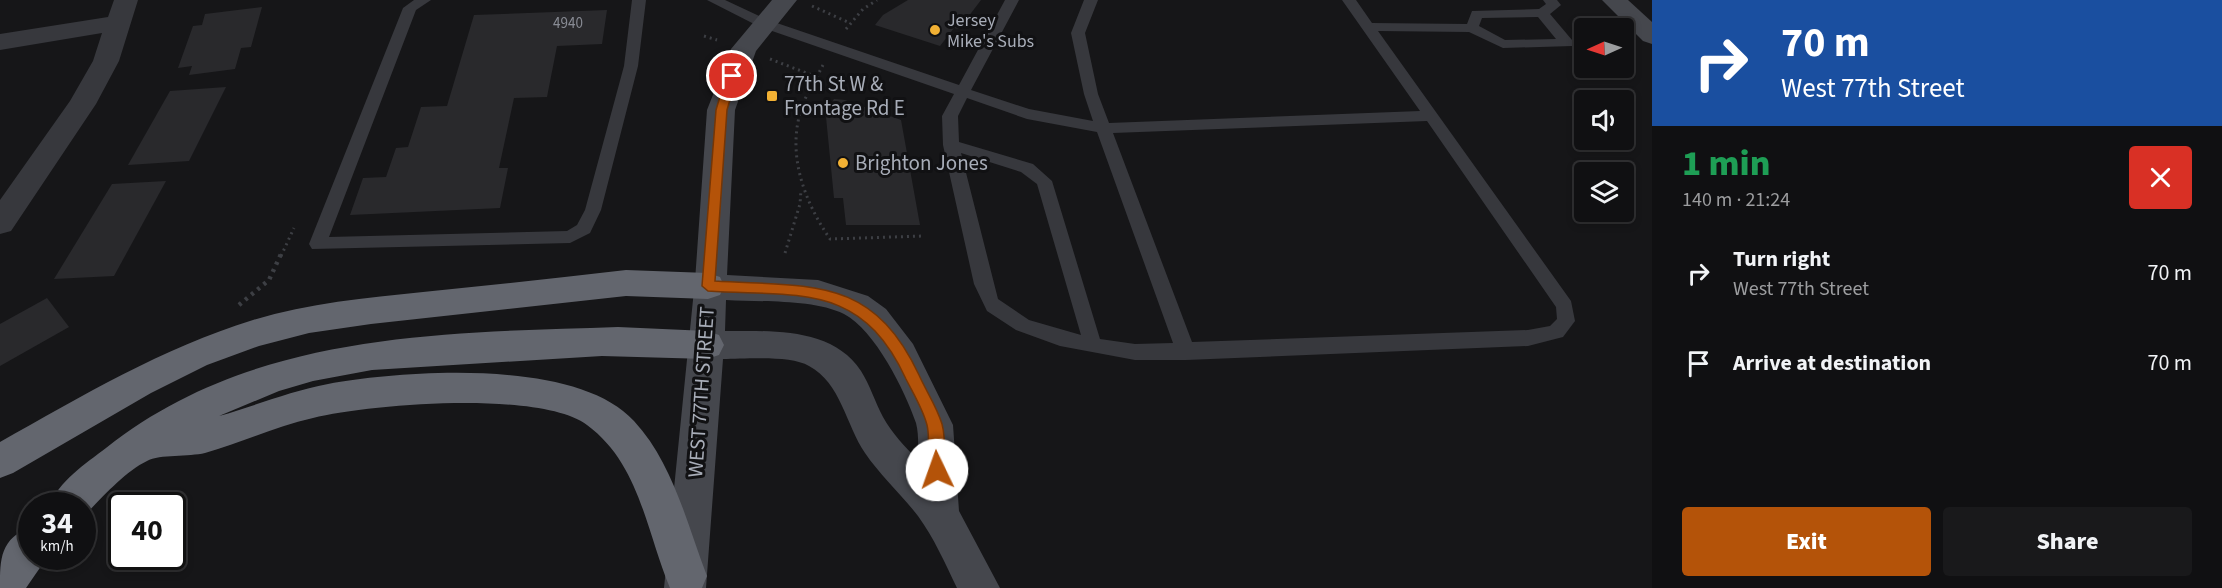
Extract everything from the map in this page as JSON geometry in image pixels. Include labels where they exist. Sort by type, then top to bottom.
[{"type":"highway","points":[[0,461],[138,382],[195,355],[255,333],[309,320],[371,310],[614,284],[708,286]]},
{"type":"highway","points":[[81,492],[95,476],[135,445],[186,415],[227,396],[288,374],[352,358],[411,351],[635,341],[707,345]]},
{"type":"highway","points":[[135,445],[206,436],[264,415],[329,399],[392,392],[482,390],[547,394],[593,409],[621,432],[647,470],[685,582]]},
{"type":"highway","points":[[1,588],[18,564]]},
{"type":"street","points":[[1614,0],[1652,36]]},
{"type":"street","name":"WEST 77TH STREET","points":[[685,582],[707,345],[708,286],[721,110],[744,49],[783,8]]},
{"type":"street","points":[[0,42],[123,11]]},
{"type":"street","points":[[0,223],[82,104],[106,62],[123,11]]},
{"type":"street","points":[[708,286],[818,293],[856,305],[874,318],[902,354],[935,425],[940,514]]},
{"type":"street","points":[[707,345],[803,350],[819,354],[834,364],[859,398],[877,440],[940,514],[979,588]]},
{"type":"lane","points":[[424,0],[410,8],[318,244],[570,237],[584,229],[594,210],[631,66],[639,0]]},
{"type":"lane","points":[[714,0],[783,8],[832,47],[1027,114],[1103,128],[1431,117]]},
{"type":"lane","points":[[1012,0],[950,116],[951,146],[983,284],[991,305],[1023,326],[1093,346],[1135,352],[1186,352],[1528,338],[1556,332],[1566,321],[1565,306],[1349,0]]},
{"type":"lane","points":[[1091,0],[1078,33],[1091,94],[1186,352]]},
{"type":"lane","points":[[1472,28],[1477,14],[1542,13],[1554,4],[1550,0]]},
{"type":"lane","points":[[1368,27],[1472,28],[1503,44],[1567,43],[1542,13]]},
{"type":"lane","points":[[951,146],[1027,168],[1044,181],[1093,346]]},
{"type":"path","points":[[785,253],[800,204],[798,149],[800,112],[832,47],[862,9],[877,0]]},
{"type":"path","points":[[783,8],[830,12],[850,23]]},
{"type":"path","points":[[801,188],[813,216],[830,239],[924,236]]},
{"type":"path","points":[[233,308],[269,280],[297,220]]},
{"type":"building","points":[[908,0],[981,0],[959,29],[954,28],[940,46],[875,25],[883,15]]},
{"type":"building","points":[[262,7],[251,47],[241,48],[235,69],[189,75],[192,66],[178,68],[193,26],[202,25],[205,14]]},
{"type":"building","points":[[607,10],[602,44],[557,46],[547,97],[514,98],[499,168],[508,168],[500,208],[350,215],[363,178],[386,177],[396,148],[408,147],[421,107],[447,106],[474,15]]},
{"type":"building","points":[[226,87],[189,161],[128,165],[170,91]]},
{"type":"building","points":[[834,99],[845,100],[901,120],[920,225],[846,225],[843,198],[834,198],[826,117],[822,116]]},
{"type":"building","points":[[166,181],[114,276],[54,279],[112,184]]},
{"type":"building","points":[[47,298],[69,327],[0,366],[0,324]]},
{"type":"place","name":"Jersey Mike's Subs","points":[[935,30]]},
{"type":"place","name":"77th St W & Frontage Rd E","points":[[772,96]]},
{"type":"place","name":"Brighton Jones","points":[[843,163]]},
{"type":"route","points":[[732,76],[721,110],[708,286],[818,293],[837,297],[856,305],[874,318],[902,354],[935,425],[937,470]]}]
